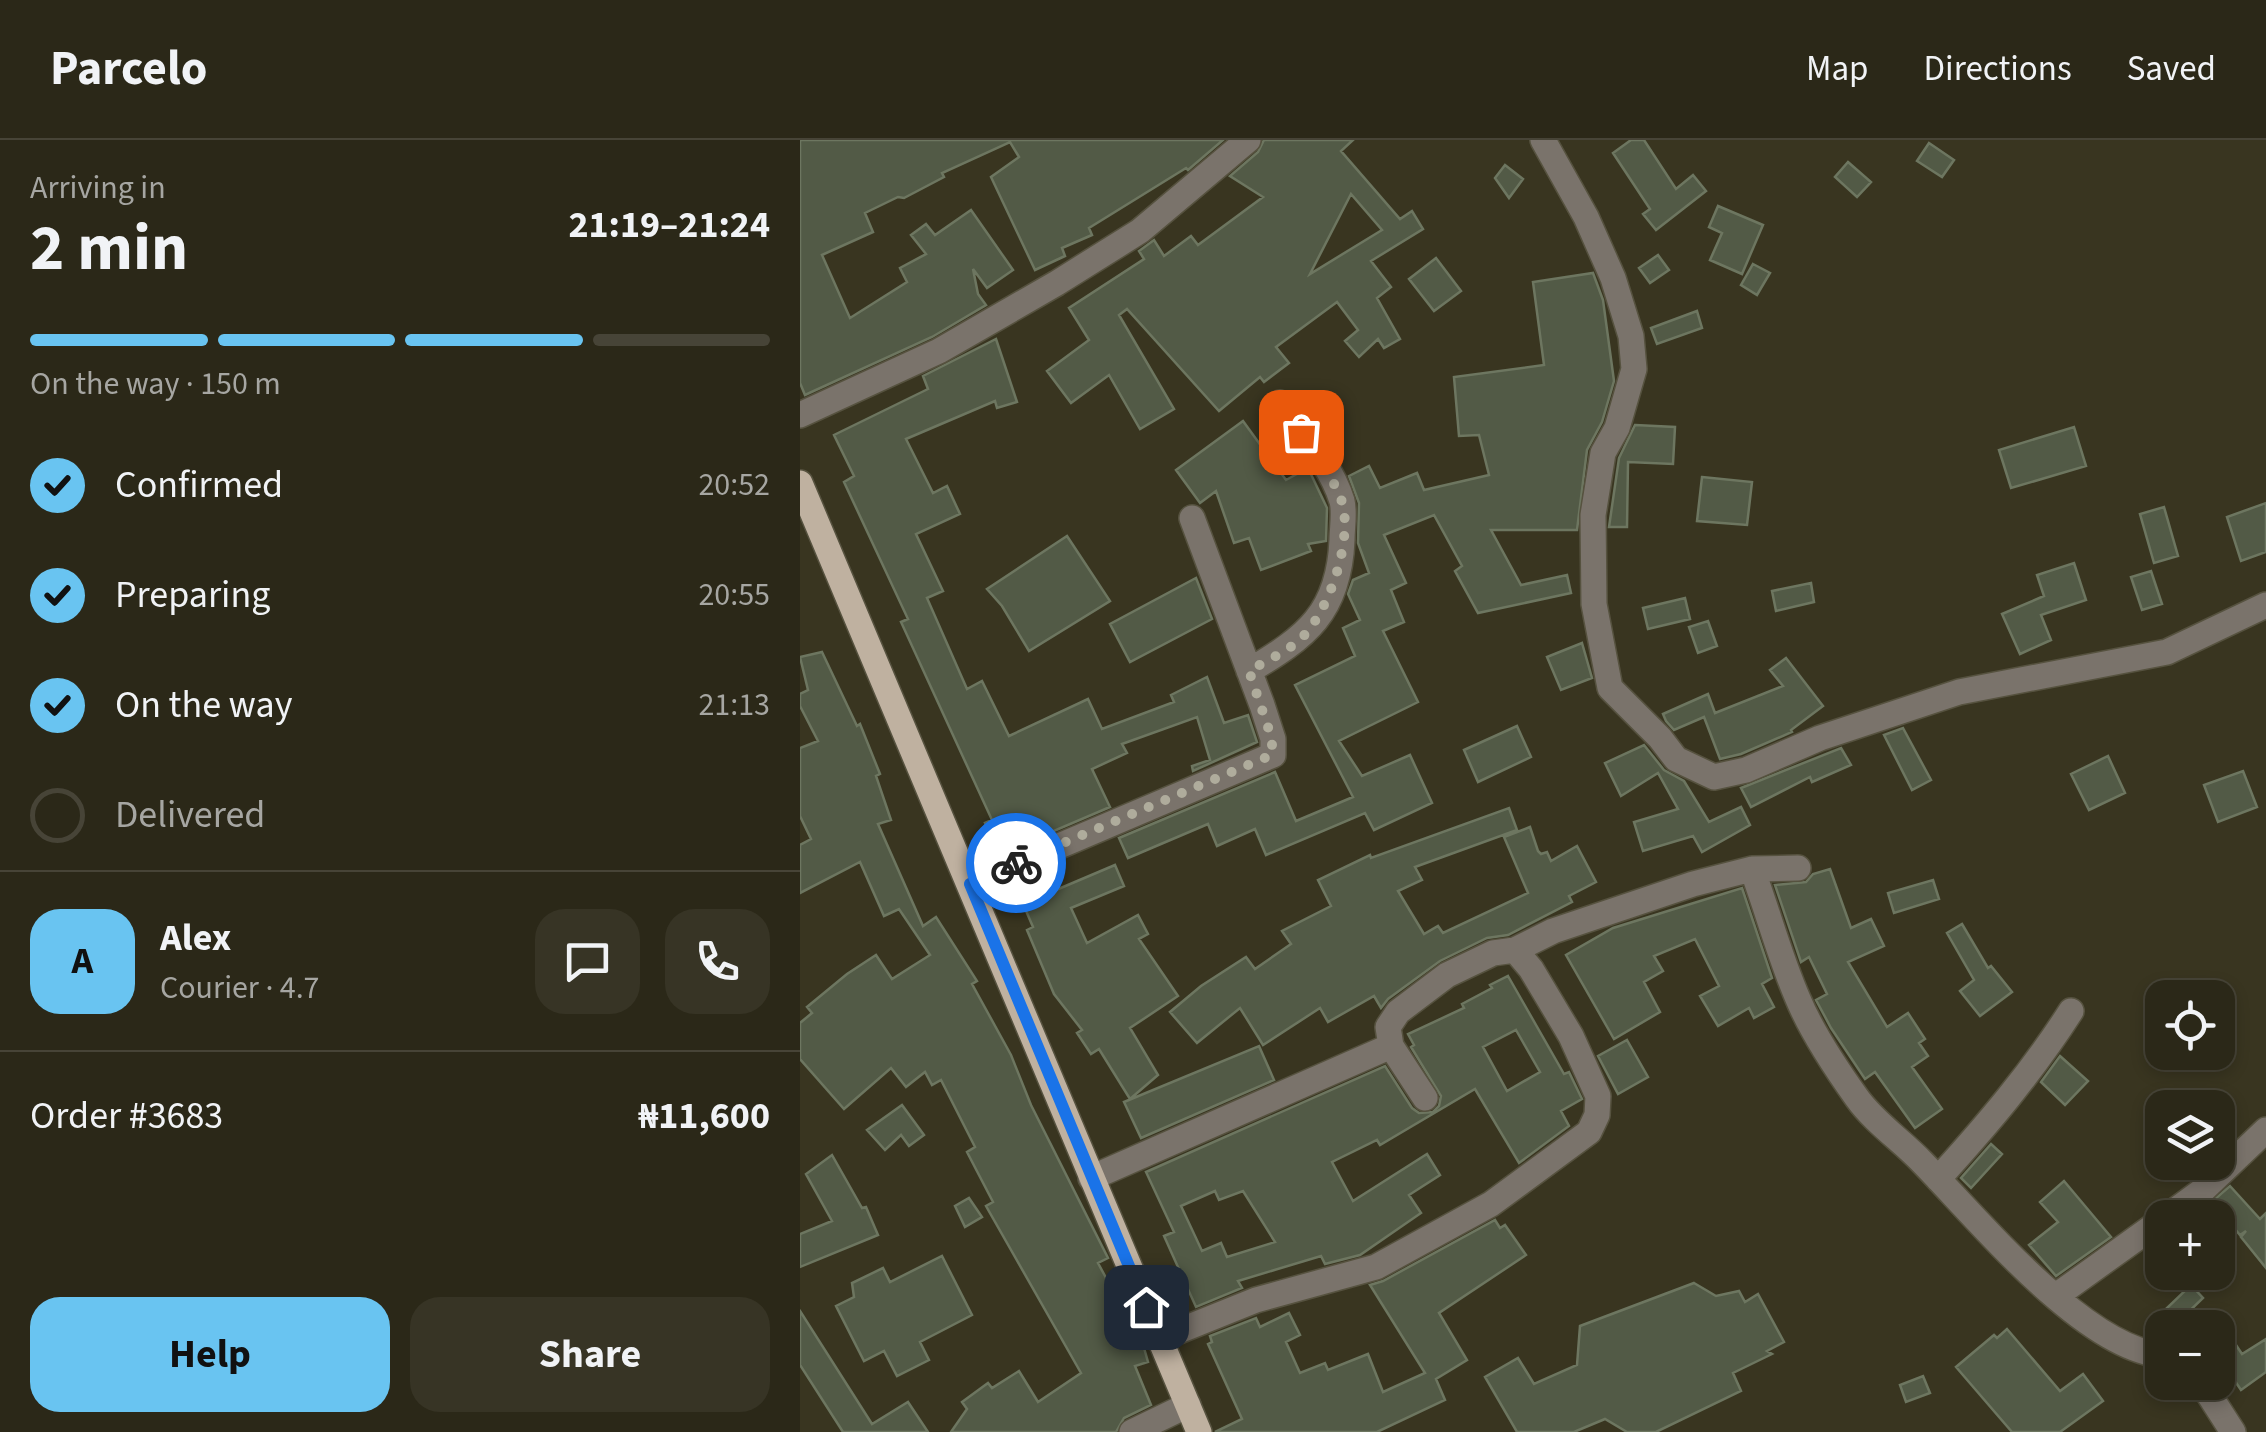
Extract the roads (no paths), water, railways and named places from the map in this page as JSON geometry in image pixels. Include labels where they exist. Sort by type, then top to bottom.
[{"type":"main road","points":[[800,483],[1199,1432]]},
{"type":"street","points":[[800,415],[939,351],[1057,284],[1140,231],[1248,140]]},
{"type":"street","points":[[1544,140],[1586,217],[1613,278],[1631,336],[1634,370],[1617,428],[1603,453],[1593,515],[1594,604],[1610,688],[1676,759],[1714,778],[1746,770],[1820,738],[1959,692],[2167,652],[2266,604]]},
{"type":"street","points":[[1249,671],[1297,642],[1318,620],[1341,556],[1343,504],[1322,461],[1280,404]]},
{"type":"street","points":[[970,884],[1272,755],[1272,739],[1192,518]]},
{"type":"street","points":[[1425,1098],[1391,1046],[1388,1027],[1398,1012],[1447,975],[1492,953],[1515,950],[1553,931],[1693,884],[1752,870],[1798,868]]},
{"type":"street","points":[[1752,870],[1799,1002],[1859,1101],[2003,1248],[2056,1296],[2111,1338],[2145,1354]]},
{"type":"street","points":[[1159,1339],[1256,1300],[1376,1267],[1492,1204],[1589,1132],[1597,1114],[1598,1096],[1571,1036],[1515,950]]},
{"type":"street","points":[[1938,1178],[1997,1114],[2040,1060],[2071,1012]]},
{"type":"street","points":[[1091,1178],[1391,1046]]},
{"type":"street","points":[[2189,1200],[2266,1130]]},
{"type":"street","points":[[2056,1296],[2145,1232]]},
{"type":"street","points":[[2212,1400],[2232,1432]]},
{"type":"street","points":[[1132,1432],[1188,1405]]}]
